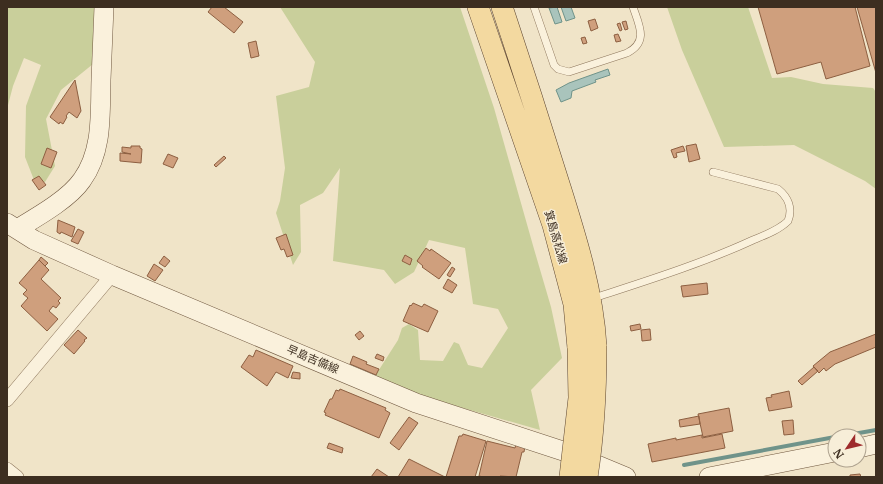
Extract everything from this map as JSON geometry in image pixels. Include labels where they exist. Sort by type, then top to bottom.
[{"type":"main road","points":[[12,226],[70,193],[82,181],[91,166],[97,145],[100,117],[104,7]]},
{"type":"main road","name":"箕島高松線","points":[[478,7],[553,225],[587,347],[595,399],[592,443],[587,477]]},
{"type":"main road","name":"箕島高松線","points":[[502,7],[571,222],[590,299],[595,328],[587,347],[579,398],[570,477]]},
{"type":"main road","name":"早島吉備線","points":[[12,226],[34,240],[112,275],[416,403],[566,452],[626,477]]},
{"type":"main road","points":[[709,477],[827,454]]},
{"type":"street","points":[[7,400],[112,275]]},
{"type":"street","points":[[7,469],[17,477]]},
{"type":"lane","points":[[534,7],[554,65],[564,71],[569,72],[633,50],[640,38],[641,30],[633,7]]},
{"type":"lane","points":[[590,299],[693,265],[775,230],[788,221],[790,211],[788,200],[778,189],[713,172]]},
{"type":"green space","points":[[7,7],[94,7],[93,64],[61,90],[46,119],[55,166],[45,182],[34,180],[25,157],[26,106],[41,65],[24,58],[13,86],[7,109]]},
{"type":"green space","points":[[280,7],[460,7],[494,108],[551,307],[562,358],[531,390],[540,430],[414,394],[375,376],[398,340],[402,328],[409,324],[418,330],[420,360],[443,361],[454,342],[459,344],[468,365],[482,368],[508,328],[498,309],[473,304],[465,248],[429,240],[414,272],[395,284],[384,270],[333,261],[340,168],[323,193],[300,205],[301,252],[293,265],[276,213],[280,201],[285,168],[276,96],[309,87],[315,62]]},
{"type":"green space","points":[[667,7],[748,7],[772,78],[791,77],[823,84],[873,88],[876,92],[876,189],[865,181],[794,145],[724,147],[682,50]]},
{"type":"water","points":[[557,7],[562,22],[555,24],[549,8]]},
{"type":"water","points":[[561,7],[571,7],[575,18],[566,21]]},
{"type":"water","points":[[608,69],[610,75],[595,80],[596,82],[572,91],[571,98],[561,102],[556,90],[569,83]]},
{"type":"building","points":[[212,7],[224,7],[243,22],[234,33],[208,12]]},
{"type":"building","points":[[758,7],[855,7],[870,66],[826,79],[821,62],[777,74]]},
{"type":"building","points":[[857,7],[876,7],[876,73]]},
{"type":"building","points":[[595,19],[598,28],[591,31],[588,21]]},
{"type":"building","points":[[626,21],[628,29],[625,30],[622,22]]},
{"type":"building","points":[[620,23],[622,30],[620,31],[617,24]]},
{"type":"building","points":[[618,34],[621,41],[616,42],[614,35]]},
{"type":"building","points":[[585,37],[587,43],[583,44],[581,38]]},
{"type":"building","points":[[256,41],[259,56],[251,58],[248,43]]},
{"type":"building","points":[[75,80],[81,111],[77,118],[69,112],[63,124],[60,122],[59,124],[50,117]]},
{"type":"building","points":[[696,144],[700,159],[689,162],[686,146]]},
{"type":"building","points":[[131,146],[140,146],[142,149],[141,163],[120,161],[120,153],[131,154],[122,152],[122,147],[131,148]]},
{"type":"building","points":[[683,146],[685,151],[676,153],[677,157],[674,158],[671,150]]},
{"type":"building","points":[[47,148],[57,152],[51,168],[41,164]]},
{"type":"building","points":[[168,154],[178,158],[173,168],[163,164]]},
{"type":"building","points":[[224,156],[226,158],[216,167],[214,165]]},
{"type":"building","points":[[39,176],[46,185],[39,190],[32,180]]},
{"type":"building","points":[[58,220],[75,227],[72,237],[61,232],[60,234],[57,232]]},
{"type":"building","points":[[78,229],[84,232],[78,244],[71,241]]},
{"type":"building","points":[[286,234],[293,255],[287,257],[284,249],[281,250],[276,238]]},
{"type":"building","points":[[426,248],[430,251],[431,249],[451,263],[439,279],[422,267],[423,266],[417,261]]},
{"type":"building","points":[[405,255],[412,259],[410,265],[402,261]]},
{"type":"building","points":[[164,256],[170,261],[165,267],[159,263]]},
{"type":"building","points":[[41,257],[48,263],[45,266],[39,260]]},
{"type":"building","points":[[39,260],[49,270],[41,279],[61,298],[58,301],[60,303],[56,308],[53,306],[49,311],[58,319],[47,331],[21,306],[28,298],[23,294],[27,290],[19,283]]},
{"type":"building","points":[[154,264],[163,270],[155,281],[147,276]]},
{"type":"building","points":[[452,267],[455,269],[450,277],[447,275]]},
{"type":"building","points":[[448,279],[457,285],[452,293],[443,288]]},
{"type":"building","points":[[707,283],[708,294],[683,297],[681,286]]},
{"type":"building","points":[[413,303],[422,307],[424,304],[438,311],[428,332],[403,321],[410,305],[411,306]]},
{"type":"building","points":[[640,324],[641,329],[631,331],[630,326]]},
{"type":"building","points":[[650,329],[651,340],[642,341],[641,330]]},
{"type":"building","points":[[78,330],[87,338],[74,354],[64,345]]},
{"type":"building","points":[[360,331],[364,336],[359,340],[355,335]]},
{"type":"building","points":[[876,334],[876,347],[835,364],[826,371],[824,368],[819,373],[813,366],[830,352]]},
{"type":"building","points":[[256,350],[293,366],[288,378],[276,372],[267,386],[241,367],[249,355],[253,357]]},
{"type":"building","points":[[377,354],[384,357],[383,361],[375,358]]},
{"type":"building","points":[[353,356],[367,362],[366,364],[379,369],[376,375],[350,364]]},
{"type":"building","points":[[814,367],[818,371],[802,385],[798,381]]},
{"type":"building","points":[[293,372],[300,373],[300,379],[291,378]]},
{"type":"building","points":[[340,389],[386,408],[385,410],[390,413],[379,438],[325,415],[326,413],[324,412],[330,399],[332,399],[336,390],[339,391]]},
{"type":"building","points":[[789,391],[792,407],[769,411],[766,398],[772,397],[771,395]]},
{"type":"building","points":[[729,408],[733,431],[703,437],[698,414]]},
{"type":"building","points":[[699,416],[700,424],[680,427],[679,420]]},
{"type":"building","points":[[409,417],[418,423],[399,450],[390,443]]},
{"type":"building","points":[[793,420],[794,434],[784,435],[782,421]]},
{"type":"building","points":[[463,434],[486,441],[475,477],[446,477],[459,436],[462,436]]},
{"type":"building","points":[[722,434],[725,448],[652,462],[648,444],[676,438],[676,440],[702,435],[702,438]]},
{"type":"building","points":[[487,441],[515,448],[516,444],[525,446],[524,452],[522,452],[516,477],[479,476]]},
{"type":"building","points":[[329,443],[343,448],[342,453],[327,448]]},
{"type":"building","points":[[409,459],[445,477],[398,477]]},
{"type":"building","points":[[377,469],[389,477],[371,477]]},
{"type":"building","points":[[860,474],[861,477],[850,477],[850,475]]},
{"type":"waterway","points":[[867,432],[876,430]]},
{"type":"waterway","points":[[684,465],[827,438]]}]
